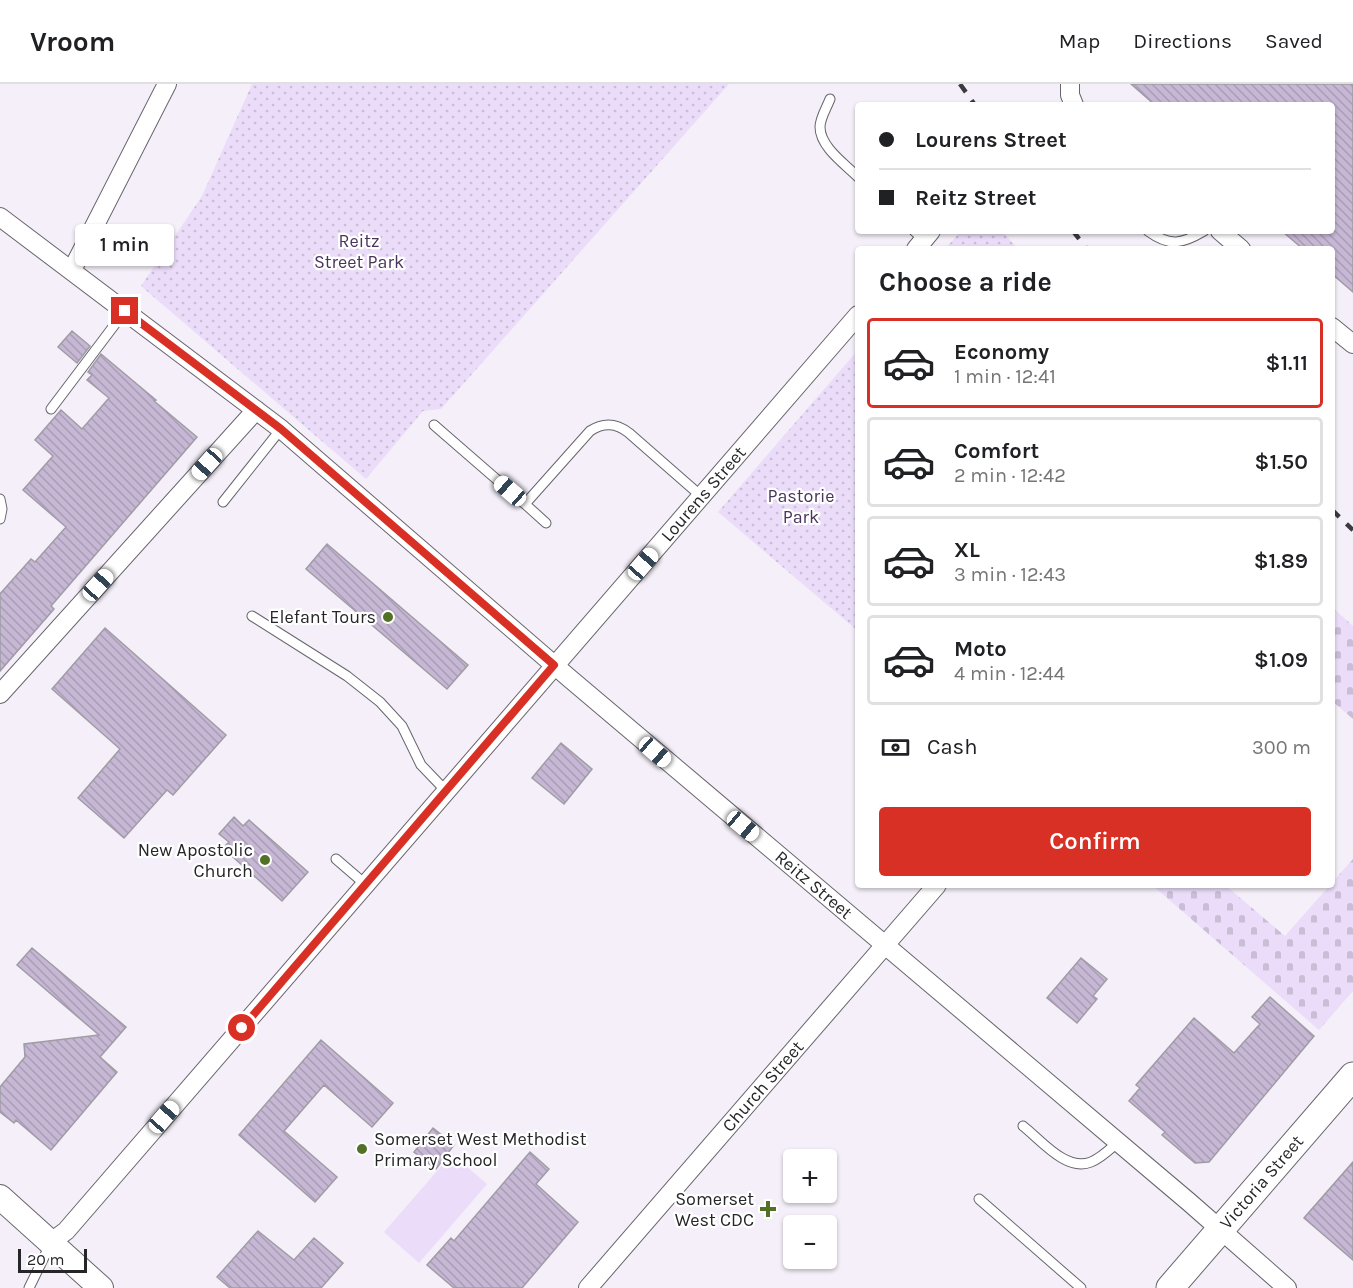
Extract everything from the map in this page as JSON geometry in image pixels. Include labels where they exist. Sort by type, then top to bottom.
[{"type":"main road","name":"Victoria Street","points":[[1170,1288],[1353,1076]]},
{"type":"street","points":[[72,270],[167,84]]},
{"type":"street","name":"Reitz Street","points":[[0,217],[281,429],[883,946],[1287,1288]]},
{"type":"street","points":[[1224,234],[1238,246]]},
{"type":"street","name":"Lourens Street","points":[[51,1242],[66,1231],[855,318]]},
{"type":"street","points":[[1335,329],[1353,344]]},
{"type":"street","points":[[1,690],[256,411]]},
{"type":"street","name":"Church Street","points":[[588,1288],[934,888]]},
{"type":"street","points":[[0,1197],[101,1288]]},
{"type":"lane","points":[[830,99],[821,122],[823,139],[834,154],[855,174]]},
{"type":"lane","points":[[1154,234],[1167,241],[1178,243],[1199,234]]},
{"type":"lane","points":[[51,409],[125,311]]},
{"type":"lane","points":[[525,504],[590,431],[604,424],[621,427],[630,433],[701,496]]},
{"type":"lane","points":[[434,425],[546,523]]},
{"type":"lane","points":[[223,502],[281,429]]},
{"type":"lane","points":[[0,499],[2,509],[0,519]]},
{"type":"lane","points":[[252,616],[347,676],[380,702],[402,726],[421,765],[446,791]]},
{"type":"lane","points":[[336,859],[365,884]]},
{"type":"lane","points":[[1023,1126],[1068,1162],[1079,1165],[1090,1163],[1101,1157],[1117,1143]]},
{"type":"lane","points":[[979,1199],[1081,1288]]},
{"type":"lane","points":[[29,1288],[51,1242]]},
{"type":"green space","name":"Reitz Street Park","points":[[252,84],[729,84],[441,409],[423,411],[366,479],[141,286],[202,196]]},
{"type":"green space","points":[[958,234],[1005,234],[1015,246],[948,246]]},
{"type":"green space","name":"Pastorie Park","points":[[855,353],[855,628],[718,512]]},
{"type":"green space","points":[[1335,610],[1353,626],[1353,719],[1335,704]]},
{"type":"green space","points":[[1353,859],[1353,991],[1319,1030],[1155,888],[1229,888],[1285,936],[1327,888],[1335,888],[1335,879]]},
{"type":"green space","points":[[452,1154],[487,1184],[419,1263],[384,1232]]},
{"type":"building","points":[[1131,84],[1353,84],[1353,292],[1335,277],[1335,246],[1300,246],[1286,234],[1335,234],[1335,102],[1152,102]]},
{"type":"building","points":[[72,331],[90,346],[77,363],[58,347]]},
{"type":"building","points":[[101,354],[197,437],[51,606],[54,609],[0,671],[0,594],[31,559],[35,562],[66,527],[23,490],[53,456],[35,440],[61,410],[82,429],[109,398],[87,380],[92,375],[88,372]]},
{"type":"building","name":"Elefant Tours","points":[[327,544],[468,665],[447,689],[306,569]]},
{"type":"building","points":[[105,628],[226,735],[173,795],[167,790],[124,838],[78,798],[120,749],[52,689]]},
{"type":"building","points":[[561,743],[592,769],[564,804],[532,778]]},
{"type":"building","name":"New Apostolic Church","points":[[234,817],[243,826],[249,820],[308,872],[282,901],[223,848],[229,842],[219,834]]},
{"type":"building","points":[[32,948],[126,1027],[100,1057],[117,1072],[51,1150],[16,1120],[14,1123],[0,1112],[0,1087],[25,1057],[24,1044],[99,1035],[17,965]]},
{"type":"building","points":[[1081,958],[1107,979],[1093,996],[1097,999],[1077,1023],[1047,998]]},
{"type":"building","points":[[1270,997],[1314,1036],[1209,1162],[1195,1163],[1162,1135],[1165,1132],[1129,1101],[1140,1088],[1136,1085],[1194,1018],[1234,1053],[1260,1024],[1252,1017]]},
{"type":"building","points":[[321,1040],[393,1103],[372,1127],[324,1085],[284,1131],[337,1177],[315,1202],[239,1135]]},
{"type":"building","points":[[433,1128],[454,1145],[436,1169],[414,1152]]},
{"type":"building","points":[[530,1152],[549,1169],[536,1184],[578,1222],[522,1288],[454,1288],[427,1265],[451,1238],[454,1241]]},
{"type":"building","points":[[1353,1162],[1353,1260],[1304,1218]]},
{"type":"building","points":[[258,1231],[294,1260],[314,1238],[343,1263],[321,1288],[230,1288],[217,1277]]},
{"type":"railway","points":[[960,84],[973,102]]},
{"type":"railway","points":[[1075,234],[1085,246]]},
{"type":"railway","points":[[1335,513],[1353,530]]},
{"type":"place","name":"Elefant Tours","points":[[388,617]]},
{"type":"place","name":"New Apostolic Church","points":[[265,860]]},
{"type":"place","name":"Somerset West Methodist Primary School","points":[[362,1149]]},
{"type":"place","name":"Somerset West CDC","points":[[768,1209]]},
{"type":"route","points":[[125,311],[281,429],[554,665],[242,1028]]}]
